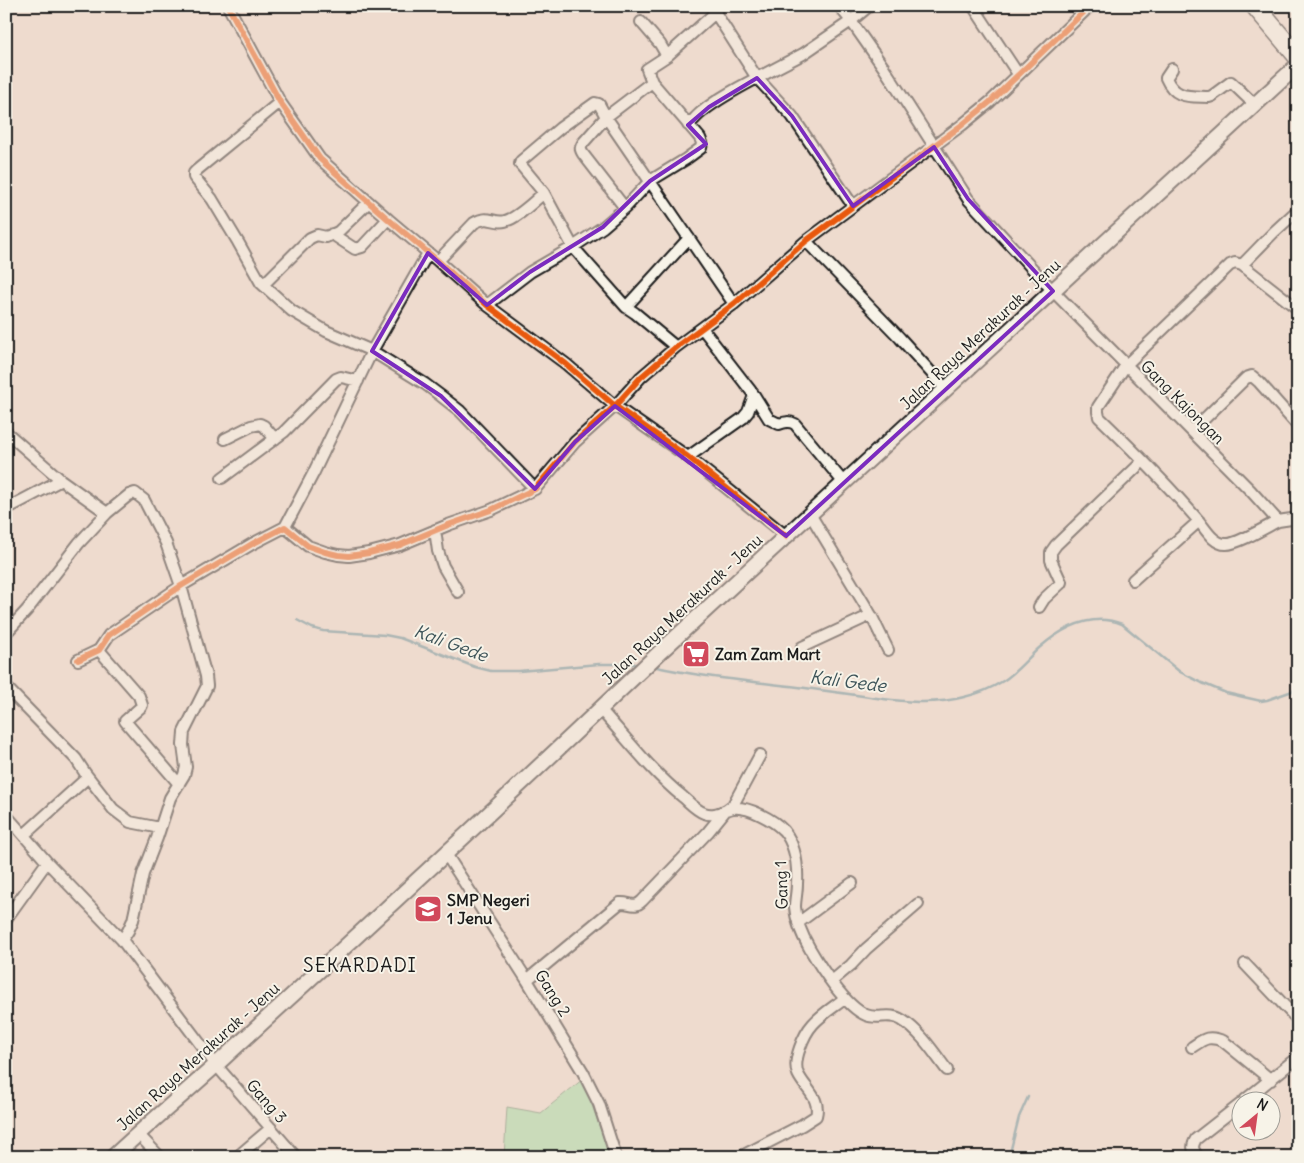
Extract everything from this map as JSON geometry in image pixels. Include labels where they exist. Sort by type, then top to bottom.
[{"type":"highway","points":[[1255,6],[1298,57]]},
{"type":"main road","name":"Jalan Raya Merakurak - Jenu","points":[[113,1157],[446,854],[638,672],[1298,65]]},
{"type":"street","points":[[228,6],[280,102],[320,159],[438,260],[487,305],[566,364],[615,406],[688,457],[786,536]]},
{"type":"street","name":"Gang Kajongan","points":[[839,6],[884,68],[968,199],[1053,290],[1251,491],[1278,521]]},
{"type":"street","points":[[688,125],[701,112],[736,89],[803,54],[851,21],[869,6]]},
{"type":"street","points":[[973,6],[1018,74]]},
{"type":"street","points":[[285,527],[308,546],[338,555],[349,556],[369,553],[400,544],[491,510],[535,489],[575,442],[615,406],[641,377],[676,347],[734,304],[806,241],[934,147],[990,102],[1079,10],[1090,6]]},
{"type":"street","points":[[487,305],[530,272],[573,247],[602,227],[625,208],[650,181],[701,148],[700,138],[652,82],[648,69],[667,56],[715,8],[757,78],[792,116],[852,206]]},
{"type":"street","points":[[641,22],[660,44],[667,56]]},
{"type":"street","points":[[1172,69],[1166,78],[1172,88],[1182,95],[1209,97],[1231,82],[1254,105]]},
{"type":"street","points":[[625,208],[580,150],[580,146],[606,117],[652,82]]},
{"type":"street","points":[[280,102],[194,173],[194,177],[212,199],[261,283],[292,311],[326,331],[372,352],[442,396],[460,411],[535,489]]},
{"type":"street","points":[[676,347],[626,307],[573,247],[544,193],[520,164],[521,161],[560,128],[592,104],[599,104],[734,304]]},
{"type":"street","points":[[438,260],[480,219],[504,222],[515,217],[544,193]]},
{"type":"street","points":[[263,285],[310,238],[317,235],[326,237],[338,232],[369,202]]},
{"type":"street","points":[[1242,265],[1298,210]]},
{"type":"street","points":[[332,234],[355,248],[362,248],[388,219]]},
{"type":"street","points":[[626,307],[689,238]]},
{"type":"street","points":[[806,241],[900,338],[946,389]]},
{"type":"street","points":[[78,660],[100,650],[110,635],[181,586],[234,554],[285,527],[372,352],[428,253]]},
{"type":"street","points":[[1298,309],[1242,265],[1236,263],[1230,265],[1126,365],[1098,407],[1100,417],[1218,542],[1228,544],[1278,521],[1298,518]]},
{"type":"street","points":[[702,328],[754,395],[768,418],[780,424],[787,422],[795,424],[844,483]]},
{"type":"street","points":[[1192,431],[1246,378],[1252,376],[1260,382],[1298,426]]},
{"type":"street","points":[[222,478],[284,432],[336,379],[340,377],[358,380]]},
{"type":"street","points":[[688,457],[743,418],[748,412],[754,395]]},
{"type":"street","points":[[226,440],[251,426],[260,424],[275,439]]},
{"type":"street","points":[[6,432],[61,480],[107,513]]},
{"type":"street","points":[[1039,607],[1044,599],[1061,582],[1051,560],[1051,552],[1143,461]]},
{"type":"street","points":[[6,509],[61,480]]},
{"type":"street","points":[[6,633],[27,610],[79,543],[107,513],[129,495],[135,493],[144,500],[166,543],[181,586],[206,676],[207,686],[184,732],[183,745],[186,769],[184,778],[170,798],[142,874],[133,920],[122,940]]},
{"type":"street","points":[[810,514],[872,615],[888,650]]},
{"type":"street","points":[[1133,580],[1199,521]]},
{"type":"street","points":[[435,530],[438,551],[458,592]]},
{"type":"street","points":[[802,647],[872,615]]},
{"type":"street","points":[[100,650],[139,696],[141,707],[125,720],[179,784]]},
{"type":"street","points":[[6,687],[76,759],[113,809],[130,822],[160,828]]},
{"type":"street","name":"Gang 1","points":[[600,710],[662,778],[692,806],[708,814],[716,814],[733,808],[753,811],[770,819],[784,831],[792,844],[797,858],[795,907],[798,923],[810,948],[832,981],[844,998],[860,1012],[874,1017],[888,1015],[901,1019],[920,1036],[947,1070]]},
{"type":"street","points":[[527,980],[620,903],[638,905],[708,832],[725,811],[733,805],[760,756]]},
{"type":"street","points":[[24,835],[88,777]]},
{"type":"street","name":"Gang 3","points":[[6,815],[47,862],[122,940],[216,1065],[296,1157]]},
{"type":"street","name":"Gang 2","points":[[446,854],[584,1072],[599,1104],[616,1157]]},
{"type":"street","points":[[6,918],[47,862]]},
{"type":"street","points":[[798,923],[852,882]]},
{"type":"street","points":[[832,981],[918,904]]},
{"type":"street","points":[[1245,964],[1298,1020]]},
{"type":"street","points":[[740,1157],[816,1116],[817,1103],[798,1074],[796,1067],[799,1050],[811,1027],[844,998]]},
{"type":"street","points":[[1192,1047],[1209,1037],[1215,1037],[1223,1041],[1270,1080]]},
{"type":"street","points":[[1258,1090],[1298,1057]]},
{"type":"street","points":[[1198,1157],[1193,1150],[1196,1139],[1232,1111]]},
{"type":"street","points":[[237,1157],[272,1128]]},
{"type":"street","points":[[138,1134],[160,1157]]},
{"type":"highlighted area","points":[[757,78],[792,116],[853,206],[934,147],[968,199],[1053,291],[786,536],[615,406],[575,442],[535,489],[441,396],[372,351],[428,253],[487,305],[530,272],[603,227],[650,181],[706,144],[688,125],[709,107]]},
{"type":"green space","points":[[583,1079],[610,1157],[504,1157],[507,1107],[541,1113]]},
{"type":"waterway","name":"Kali Gede","points":[[297,620],[312,628],[323,631],[385,635],[400,638],[475,667],[491,671],[519,671],[599,664],[639,664]]},
{"type":"waterway","name":"Kali Gede","points":[[652,666],[706,676],[888,700],[913,702],[952,700],[969,696],[1003,681],[1013,674],[1039,648],[1067,628],[1089,621],[1100,620],[1122,624],[1180,672],[1226,693],[1261,701],[1298,689]]},
{"type":"waterway","points":[[1009,1157],[1019,1117],[1028,1097]]},
{"type":"cycle path","points":[[228,6],[280,102],[320,159],[487,305],[566,364],[615,406],[688,457],[786,536]]},
{"type":"cycle path","points":[[78,660],[99,650],[109,635],[181,586],[285,527],[308,546],[325,552],[349,556],[369,553],[400,545],[491,510],[535,489],[575,442],[615,406],[641,377],[676,347],[734,304],[806,241],[990,102],[1090,6]]},
{"type":"place","name":"Zam Zam Mart","points":[[696,654]]},
{"type":"place","name":"SMP Negeri 1 Jenu","points":[[428,909]]},
{"type":"district","name":"SEKARDADI","points":[[360,965]]}]
